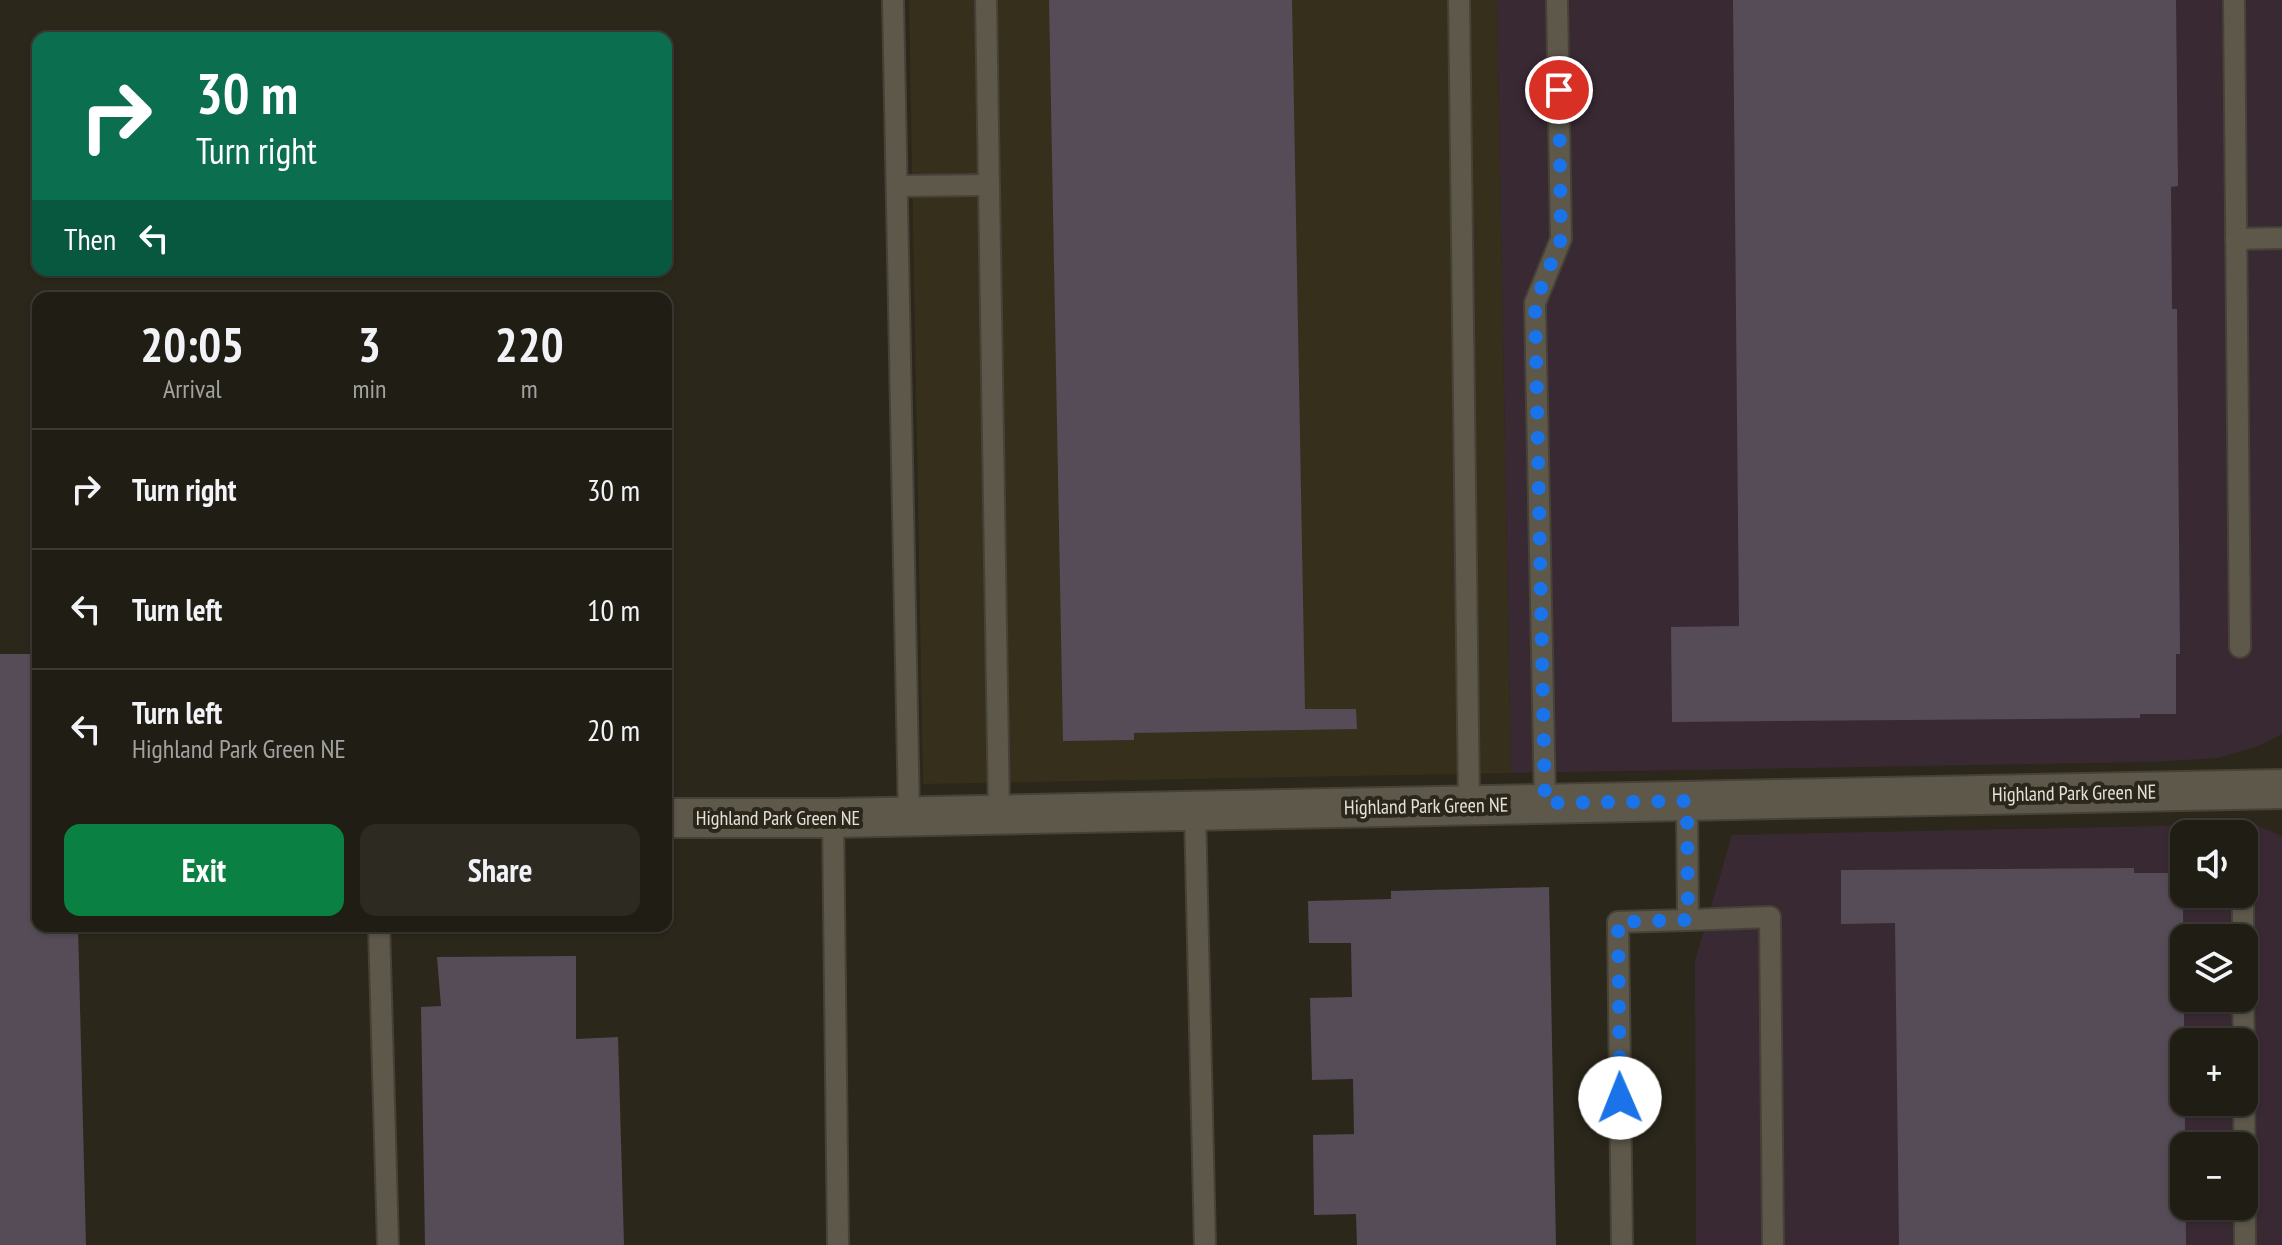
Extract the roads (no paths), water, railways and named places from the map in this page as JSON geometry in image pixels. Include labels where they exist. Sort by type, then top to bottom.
[{"type":"street","name":"Highland Park Green NE","points":[[672,818],[833,818],[2282,789]]},
{"type":"lane","points":[[893,0],[909,816]]},
{"type":"lane","points":[[986,0],[999,814]]},
{"type":"lane","points":[[1459,0],[1469,805]]},
{"type":"lane","points":[[1545,803],[1535,303],[1561,239],[1557,0]]},
{"type":"lane","points":[[2234,0],[2240,647]]},
{"type":"lane","points":[[897,186],[989,185]]},
{"type":"lane","points":[[2236,239],[2282,238]]},
{"type":"lane","points":[[1687,801],[1688,920]]},
{"type":"lane","points":[[1195,811],[1205,1245]]},
{"type":"lane","points":[[833,818],[838,1245]]},
{"type":"lane","points":[[1622,1245],[1618,922],[1770,917],[1773,1245]]},
{"type":"lane","points":[[379,932],[388,1245]]},
{"type":"lane","points":[[2244,1116],[2245,1245]]}]
